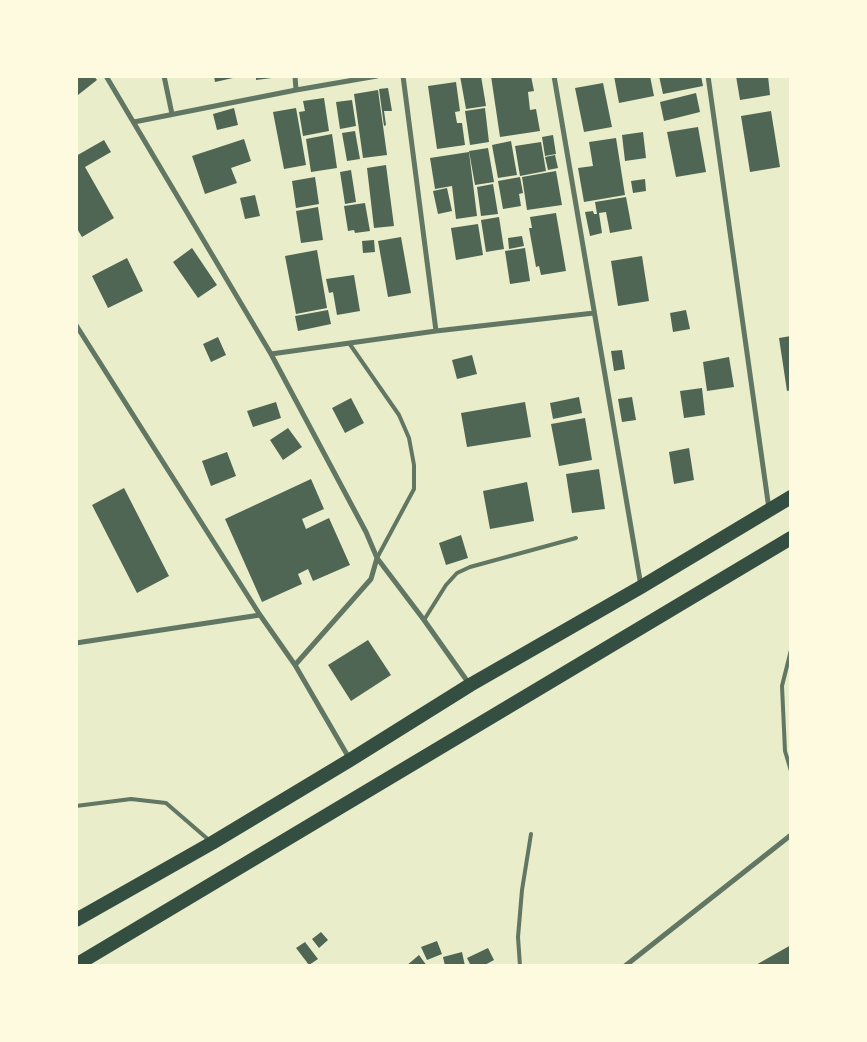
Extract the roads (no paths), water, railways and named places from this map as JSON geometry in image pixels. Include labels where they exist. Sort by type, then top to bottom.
[{"type":"highway","points":[[76,920],[212,843],[470,685],[791,497]]},
{"type":"highway","points":[[76,965],[791,538]]},
{"type":"street","points":[[106,76],[271,354],[366,532],[377,558],[470,685]]},
{"type":"street","points":[[164,76],[172,114]]},
{"type":"street","points":[[295,76],[296,90]]},
{"type":"street","points":[[134,122],[377,76]]},
{"type":"street","points":[[403,76],[436,331]]},
{"type":"street","points":[[554,76],[641,586]]},
{"type":"street","points":[[708,76],[769,510]]},
{"type":"street","points":[[271,354],[436,331],[594,313]]},
{"type":"street","points":[[76,325],[260,615],[295,665],[350,760]]},
{"type":"street","points":[[295,665],[372,579],[377,558]]},
{"type":"street","points":[[76,643],[260,615]]},
{"type":"street","points":[[625,966],[791,835]]},
{"type":"lane","points":[[349,343],[399,414],[409,438],[414,464],[414,489],[377,558]]},
{"type":"lane","points":[[424,620],[446,585],[457,573],[470,567],[576,538]]},
{"type":"lane","points":[[791,650],[782,686],[785,751],[791,771]]},
{"type":"lane","points":[[76,806],[131,799],[166,803],[212,843]]},
{"type":"lane","points":[[520,966],[518,937],[530,834]]}]
